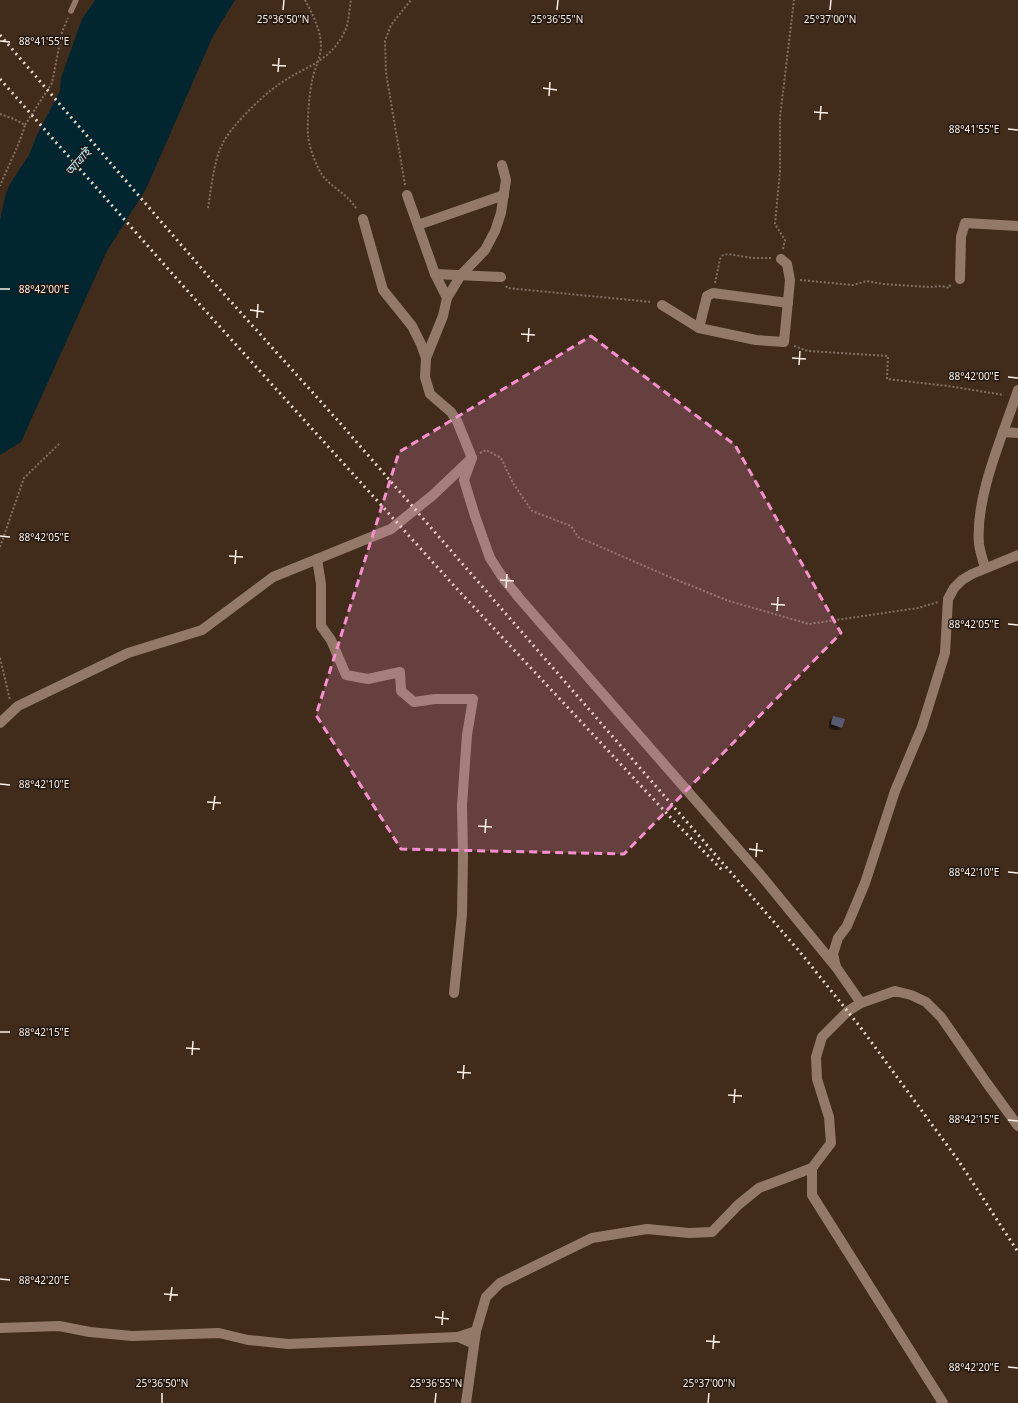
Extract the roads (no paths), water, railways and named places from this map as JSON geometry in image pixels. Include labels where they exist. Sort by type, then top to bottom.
[{"type":"street","points":[[502,165],[506,180],[501,213],[497,225],[485,250],[462,275],[447,298],[443,316],[426,358],[425,377],[430,394],[451,412],[457,421],[472,458],[464,480],[490,558],[503,578],[520,599],[758,873],[836,968],[861,1003]]},
{"type":"street","points":[[407,195],[422,241],[435,274],[447,298]]},
{"type":"street","points":[[418,225],[504,195]]},
{"type":"street","points":[[362,220],[383,290],[412,326],[426,358]]},
{"type":"street","points":[[956,280],[961,237],[965,223],[1018,226]]},
{"type":"street","points":[[662,305],[699,328],[756,340],[784,342],[790,280],[787,264],[781,259]]},
{"type":"street","points":[[435,274],[502,277]]},
{"type":"street","points":[[699,328],[707,296],[713,293],[788,303]]},
{"type":"street","points":[[985,568],[979,546],[981,506],[992,466],[1017,393]]},
{"type":"street","points":[[1003,432],[1018,433]]},
{"type":"street","points":[[0,723],[18,706],[128,653],[202,630],[273,577],[391,529],[433,495],[472,458]]},
{"type":"street","points":[[836,968],[834,954],[838,938],[847,926],[865,883],[896,792],[922,727],[945,653],[948,599],[954,588],[962,580],[985,568],[1018,555]]},
{"type":"street","points":[[317,560],[321,584],[321,626],[331,640],[346,675],[368,679],[400,672],[401,691],[414,702],[435,699],[473,699],[466,734],[462,805],[462,914],[454,993]]},
{"type":"street","points":[[466,1403],[476,1331],[486,1297],[500,1283],[592,1238],[647,1229],[689,1233],[712,1232],[738,1205],[759,1188],[812,1168],[831,1143],[829,1117],[817,1079],[816,1057],[822,1037],[848,1011],[861,1003],[895,991],[926,1002],[941,1017],[1018,1126]]},
{"type":"street","points":[[812,1168],[812,1195],[943,1403]]},
{"type":"street","points":[[0,1328],[59,1326],[90,1332],[132,1336],[219,1333],[248,1340],[288,1344],[458,1337],[476,1331]]},
{"type":"street","points":[[458,1337],[474,1344]]},
{"type":"lane","points":[[71,11],[76,0]]},
{"type":"water","name":"আত্রাই","points":[[95,0],[235,0],[213,36],[146,189],[107,251],[21,442],[0,455],[0,220],[6,193],[11,182],[29,155],[37,135],[60,91],[61,78],[82,19]]},
{"type":"railway","points":[[0,35],[215,284],[340,423],[800,952],[861,1028],[958,1160],[1018,1252]]},
{"type":"railway","points":[[0,79],[201,306],[458,590],[672,819],[724,872]]}]
